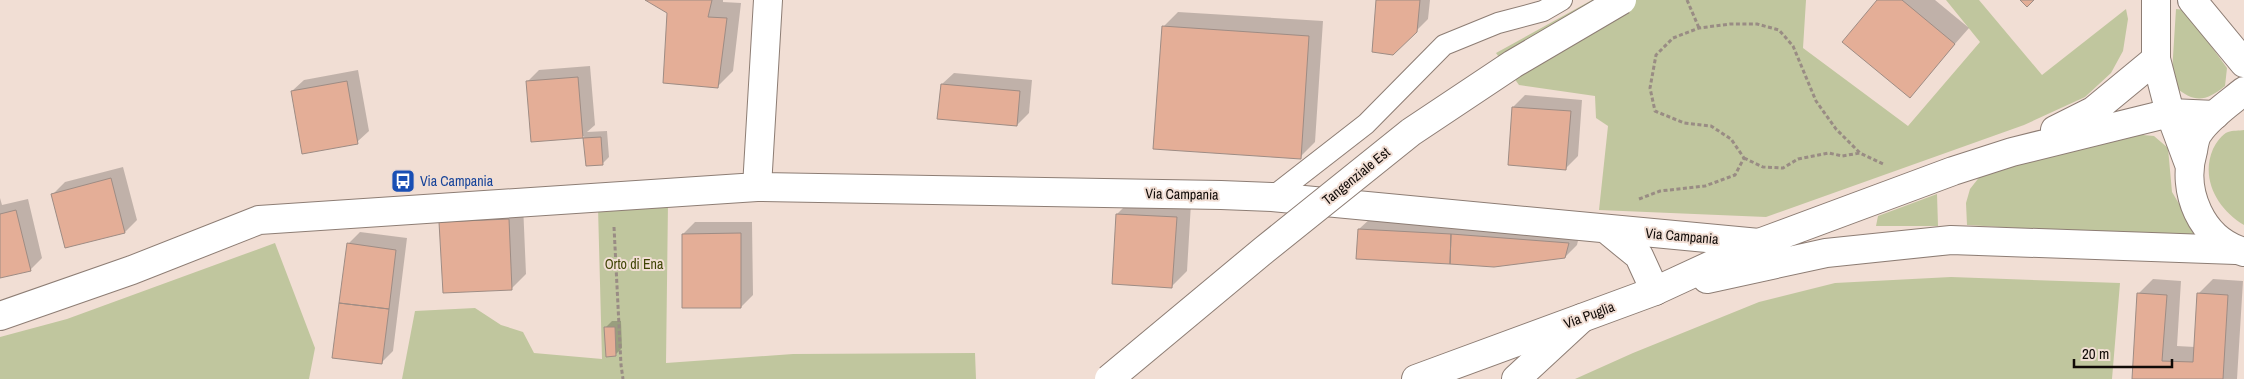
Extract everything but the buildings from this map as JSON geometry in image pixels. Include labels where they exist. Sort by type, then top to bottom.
[{"type":"main road","points":[[757,187],[768,0]]},
{"type":"main road","name":"Tangenziale Est","points":[[1109,379],[1264,250],[1411,132],[1513,64],[1622,0]]},
{"type":"main road","points":[[2156,0],[2156,59],[2170,113],[2189,164]]},
{"type":"main road","points":[[2192,0],[2244,63]]},
{"type":"main road","points":[[2012,152],[2093,111],[2156,59]]},
{"type":"main road","points":[[2240,251],[2214,235],[2198,214],[2190,190],[2189,164],[2197,134],[2215,114],[2244,91]]},
{"type":"main road","points":[[2012,152],[2170,113],[2215,114],[2244,111]]},
{"type":"main road","name":"Via Puglia","points":[[1429,377],[1655,291],[1759,243],[1952,171],[2012,152]]},
{"type":"main road","name":"Via Campania","points":[[0,316],[132,270],[259,220],[757,187],[1220,195],[1272,198],[1759,243]]},
{"type":"main road","name":"Via Campania","points":[[1606,229],[1639,256],[1655,291]]},
{"type":"main road","points":[[1655,291],[1826,253],[1950,240],[2240,251]]},
{"type":"main road","points":[[1516,379],[1582,318]]},
{"type":"lane","points":[[1272,198],[1366,124],[1444,45],[1498,23],[1544,11],[1562,0]]},
{"type":"path","points":[[1687,0],[1699,28]]},
{"type":"path","points":[[1860,154],[1842,156],[1829,153],[1798,160],[1783,168],[1762,167],[1744,158],[1731,140],[1711,126],[1684,123],[1655,111],[1650,88],[1656,55],[1673,38],[1699,28],[1730,24],[1757,24],[1779,30],[1793,46],[1816,101],[1836,128],[1860,154],[1889,167]]},
{"type":"path","points":[[1606,229],[1611,212],[1660,191],[1705,186],[1735,174],[1744,158]]},
{"type":"path","points":[[612,196],[623,379]]},
{"type":"green space","points":[[1592,0],[1806,0],[1803,48],[1908,126],[1980,42],[1946,0],[1979,0],[2042,75],[2126,9],[2128,19],[2123,51],[2111,73],[2085,97],[2024,125],[1766,217],[1599,210],[1608,126],[1596,118],[1595,96],[1519,85],[1496,53]]},
{"type":"green space","points":[[2176,9],[2185,10],[2227,68],[2225,86],[2206,98],[2188,96],[2175,87],[2172,73]]},
{"type":"green space","points":[[2244,130],[2244,225],[2226,211],[2219,202],[2210,182],[2209,171],[2213,149],[2219,139],[2228,132]]},
{"type":"green space","points":[[2132,134],[2154,136],[2168,148],[2172,192],[2200,239],[1967,225],[1966,203],[1970,189],[1981,175],[2003,164]]},
{"type":"green space","points":[[1937,194],[1938,226],[1876,226],[1878,216]]},
{"type":"green space","name":"Orto di Ena","points":[[668,203],[666,363],[793,354],[975,353],[976,379],[402,379],[415,311],[475,308],[501,325],[523,332],[534,353],[602,359],[598,207]]},
{"type":"green space","points":[[275,243],[315,348],[309,379],[0,379],[0,337],[67,319]]},
{"type":"green space","points":[[1951,277],[2120,283],[2112,379],[1575,379],[1633,353],[1759,302],[1835,283]]},
{"type":"place","name":"Via Campania","points":[[403,181]]}]
